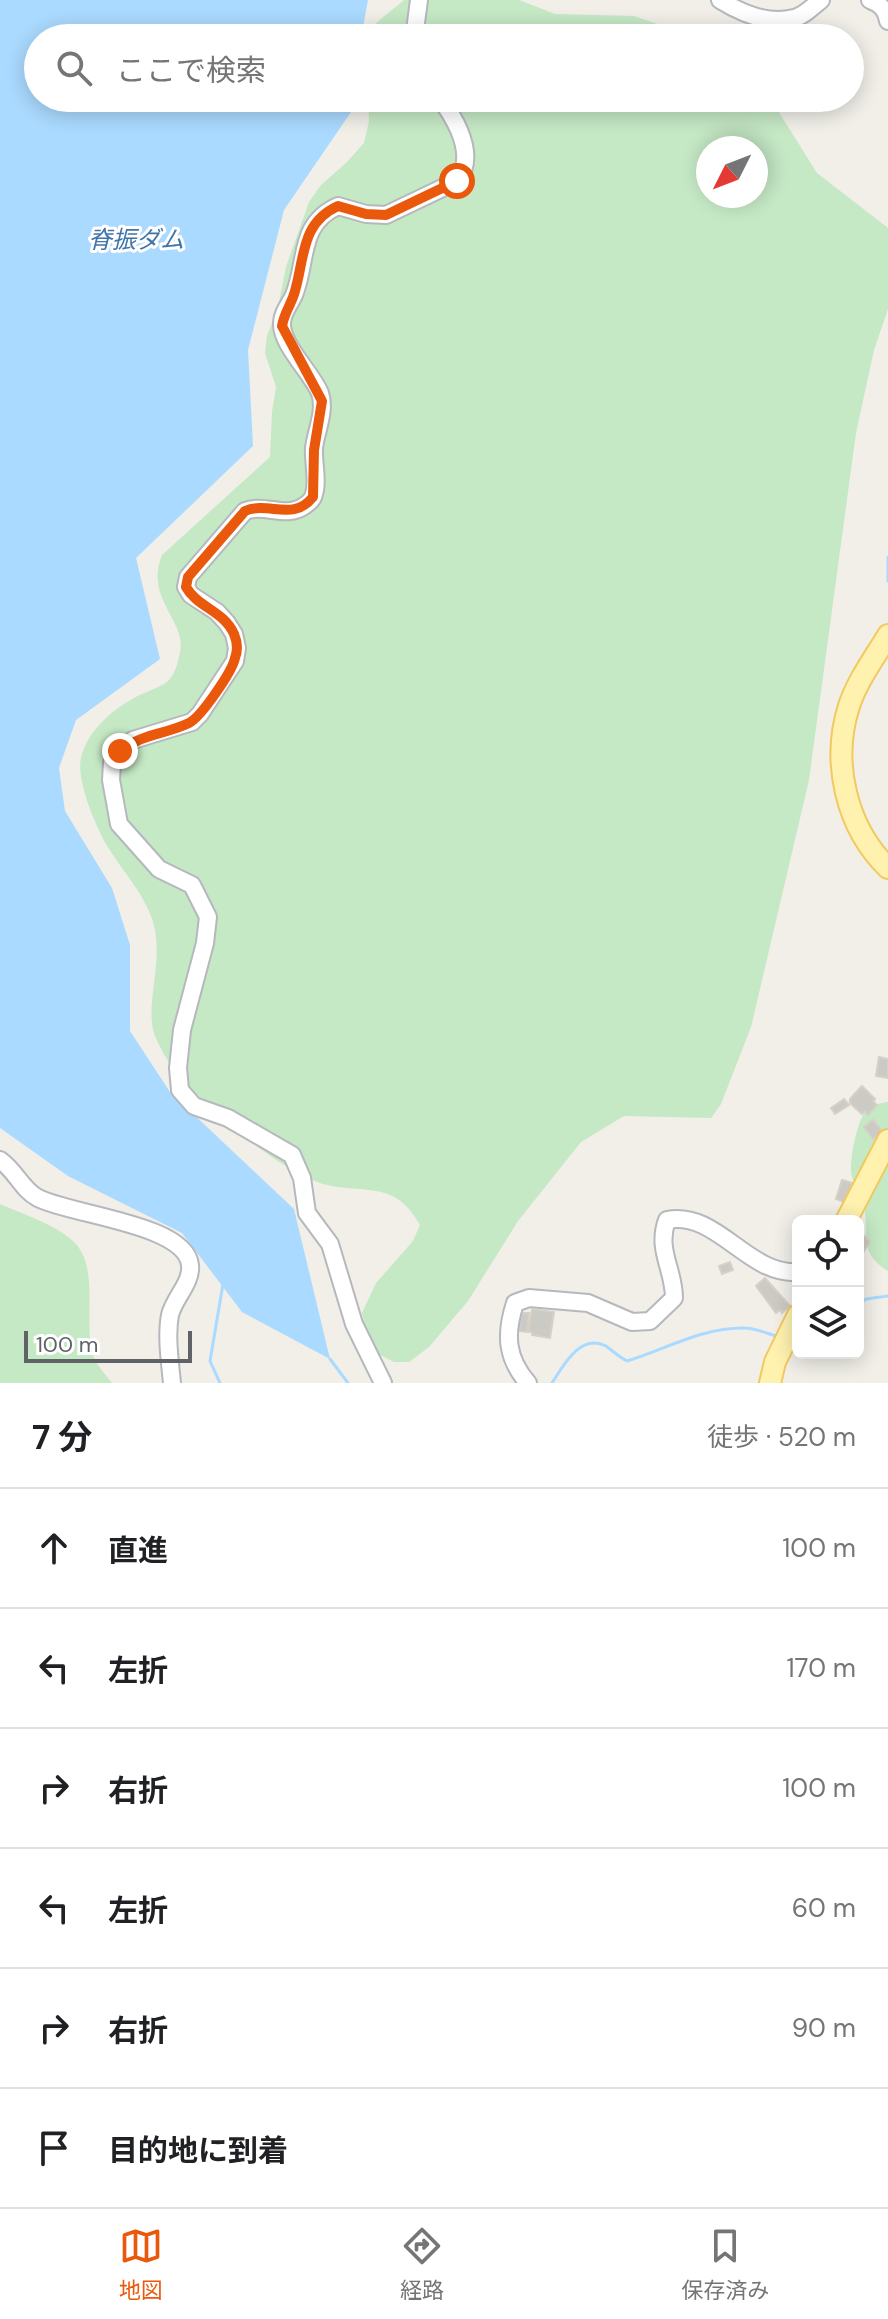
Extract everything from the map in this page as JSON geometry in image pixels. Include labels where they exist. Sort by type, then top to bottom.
[{"type":"main road","points":[[888,635],[849,705],[844,731],[843,771],[848,806],[862,834],[888,868]]},
{"type":"main road","points":[[849,1215],[888,1140]]},
{"type":"main road","points":[[770,1383],[775,1362],[792,1327]]},
{"type":"street","points":[[416,24],[419,0]]},
{"type":"street","points":[[720,0],[749,17],[791,19],[799,17],[821,0]]},
{"type":"street","points":[[870,0],[887,12],[888,21]]},
{"type":"street","points":[[383,1383],[354,1324],[330,1244],[307,1213],[302,1178],[292,1155],[228,1118],[194,1106],[180,1090],[178,1068],[182,1030],[205,943],[208,917],[192,885],[159,869],[119,824],[111,780],[112,763],[120,751],[133,740],[192,722],[235,661],[237,648],[234,634],[217,612],[191,595],[186,587],[188,577],[245,511],[254,507],[283,512],[298,510],[313,497],[314,450],[322,401],[282,326],[284,313],[294,294],[310,230],[318,218],[338,206],[366,214],[386,215],[457,181],[464,172],[465,151],[450,112]]},
{"type":"street","points":[[0,1160],[9,1166],[28,1193],[42,1200],[67,1210],[150,1230],[182,1247],[191,1268],[170,1315],[172,1383]]},
{"type":"street","points":[[528,1383],[516,1369],[510,1352],[510,1319],[515,1303],[529,1298],[588,1303],[632,1322],[650,1321],[674,1298],[674,1285],[661,1236],[667,1220],[680,1218],[703,1225],[765,1266],[782,1273],[792,1272]]},
{"type":"green space","points":[[404,0],[519,0],[555,14],[634,16],[658,24],[375,24]]},
{"type":"green space","points":[[369,112],[779,112],[817,173],[888,228],[888,309],[874,350],[856,433],[809,780],[751,1027],[721,1104],[711,1118],[624,1116],[581,1142],[518,1221],[468,1301],[429,1347],[409,1362],[394,1362],[376,1353],[367,1338],[362,1313],[376,1283],[413,1241],[420,1225],[410,1210],[388,1194],[320,1183],[284,1165],[237,1132],[184,1083],[163,1052],[152,1024],[157,947],[151,916],[102,835],[88,802],[80,767],[90,737],[105,719],[132,699],[166,682],[175,670],[180,641],[158,584],[162,555],[270,457],[276,387],[265,353],[267,336],[278,307],[286,267],[309,202],[321,185],[364,143]]},
{"type":"green space","points":[[888,1102],[888,1271],[869,1252],[864,1207],[853,1181],[851,1163],[859,1123],[866,1111]]},
{"type":"green space","points":[[0,1204],[51,1226],[76,1244],[87,1269],[94,1358],[112,1383],[0,1383]]},
{"type":"water","name":"脊振ダム","points":[[0,0],[368,0],[364,24],[24,24],[24,112],[351,112],[284,210],[248,350],[253,446],[136,558],[160,659],[76,720],[59,768],[65,811],[112,888],[130,945],[130,1031],[170,1092],[294,1209],[330,1359],[242,1312],[182,1233],[68,1176],[0,1128]]},
{"type":"building","points":[[879,1057],[888,1059],[888,1078],[876,1076]]},
{"type":"building","points":[[862,1086],[877,1105],[868,1115],[865,1111],[862,1114],[850,1103]]},
{"type":"building","points":[[844,1099],[849,1105],[835,1114],[831,1108]]},
{"type":"building","points":[[873,1120],[883,1132],[873,1139],[864,1127]]},
{"type":"building","points":[[842,1180],[852,1183],[846,1203],[836,1199]]},
{"type":"building","points":[[864,1236],[870,1242],[864,1251]]},
{"type":"building","points":[[730,1262],[733,1270],[722,1274],[719,1266]]},
{"type":"building","points":[[765,1278],[790,1306],[782,1313],[780,1310],[776,1313],[756,1286]]},
{"type":"building","points":[[532,1309],[554,1312],[550,1338],[528,1332]]},
{"type":"building","points":[[521,1313],[529,1313],[527,1332],[519,1331]]},
{"type":"waterway","points":[[888,557],[888,581]]},
{"type":"waterway","points":[[220,1383],[210,1361],[223,1284]]},
{"type":"waterway","points":[[864,1300],[888,1296]]},
{"type":"waterway","points":[[552,1383],[573,1353],[588,1344],[606,1346],[627,1361],[714,1331],[749,1328],[776,1336]]},
{"type":"waterway","points":[[330,1359],[348,1383]]},
{"type":"route","points":[[120,751],[133,740],[192,722],[235,661],[237,648],[234,634],[217,612],[191,595],[186,587],[188,577],[245,511],[254,507],[283,512],[298,510],[313,497],[314,450],[322,401],[282,326],[284,313],[294,294],[310,230],[318,218],[338,206],[366,214],[386,215],[457,181]]}]
